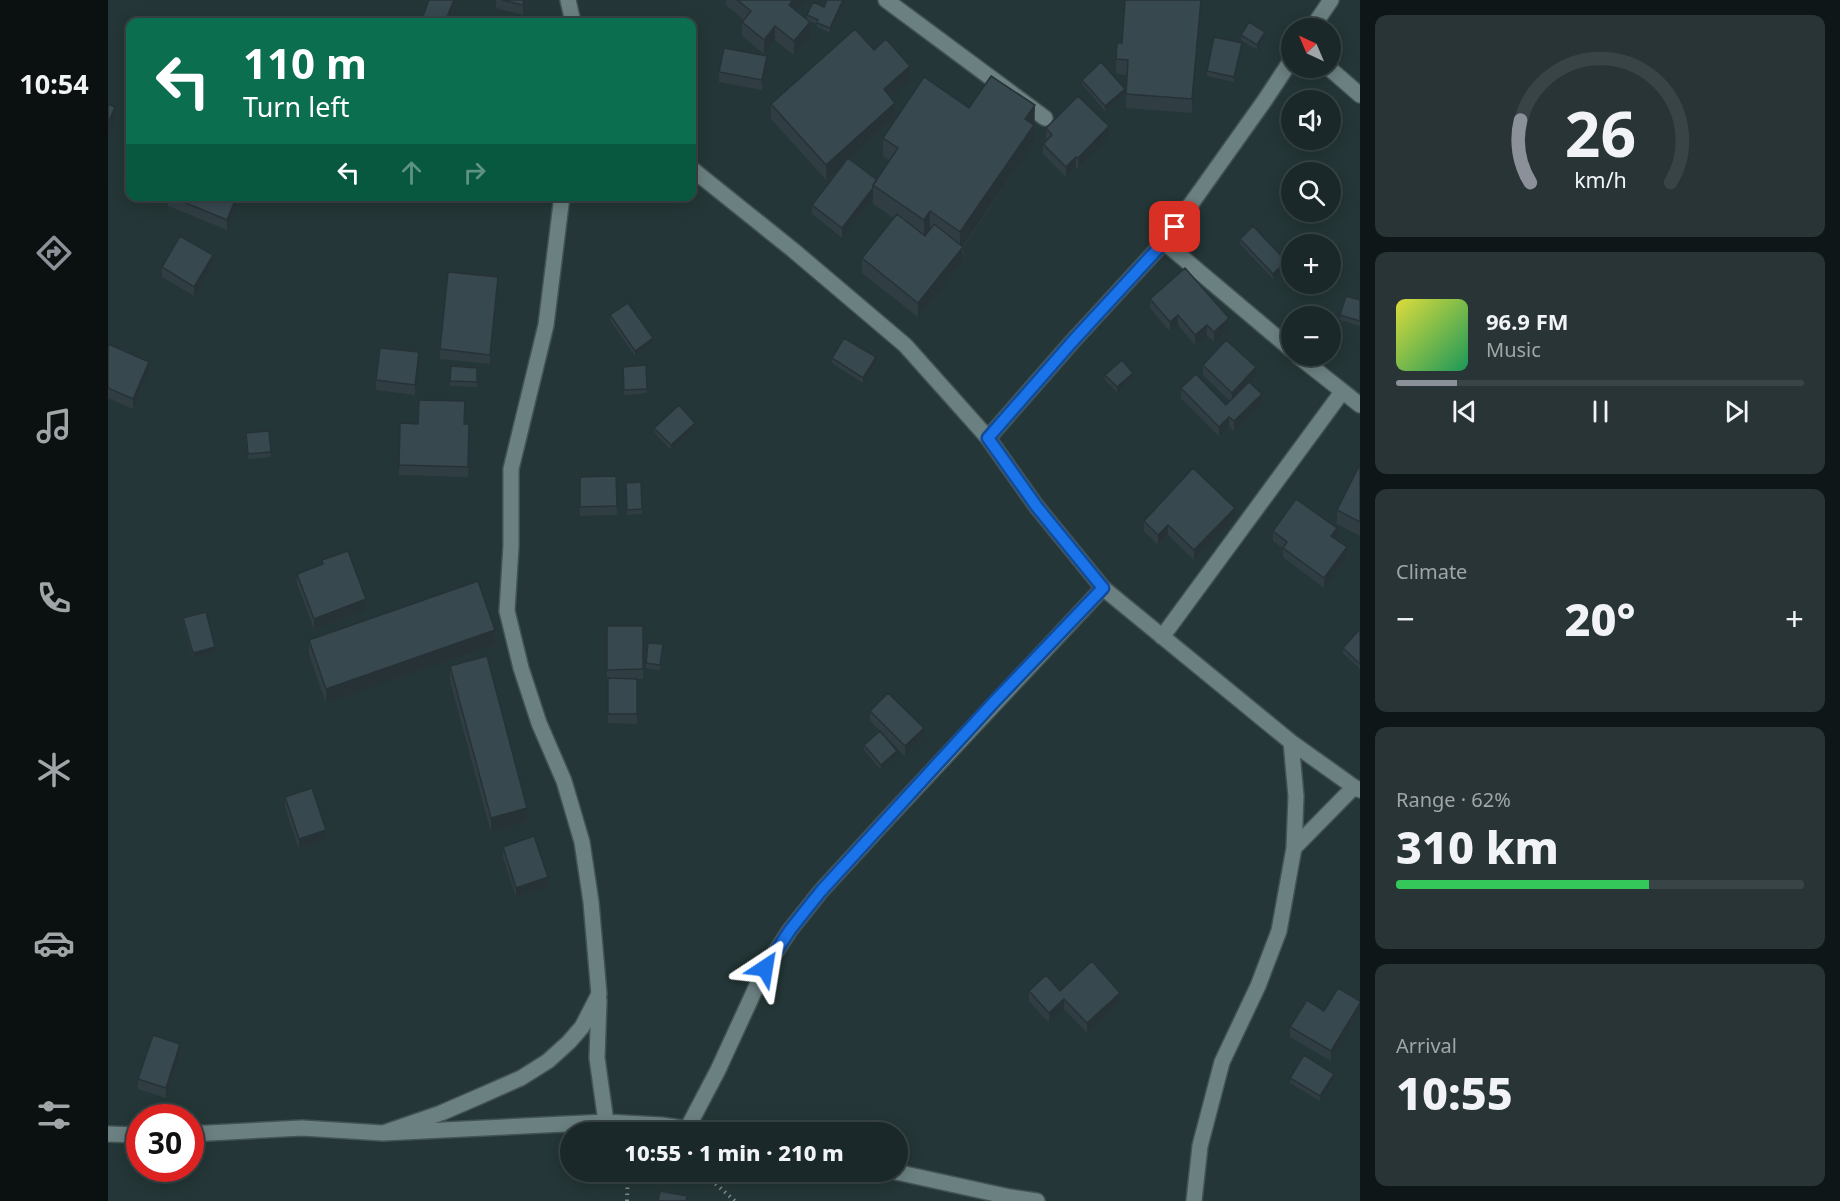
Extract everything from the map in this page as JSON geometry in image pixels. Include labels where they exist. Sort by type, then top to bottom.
[{"type":"street","points":[[568,0],[572,18]]},
{"type":"street","points":[[886,0],[1045,118]]},
{"type":"street","points":[[1319,18],[1331,0]]},
{"type":"street","points":[[988,438],[1164,242],[1281,76]]},
{"type":"street","points":[[1340,78],[1360,95]]},
{"type":"street","points":[[696,172],[794,250],[905,345],[988,438],[1037,507],[1103,588],[1291,742],[1357,789],[1294,848]]},
{"type":"street","points":[[561,201],[546,325],[512,469],[507,610],[521,668],[539,723],[564,781],[582,842],[591,902],[599,993],[597,1058],[606,1122]]},
{"type":"street","points":[[1164,242],[1281,341]]},
{"type":"street","points":[[1310,366],[1360,405]]},
{"type":"street","points":[[1162,637],[1342,392]]},
{"type":"street","points":[[691,1122],[718,1070],[765,968],[790,930],[821,891],[1103,588]]},
{"type":"street","points":[[1194,1201],[1200,1146],[1221,1062],[1258,986],[1279,930],[1294,848],[1296,796],[1291,742]]},
{"type":"street","points":[[383,1132],[441,1113],[521,1078],[548,1061],[582,1027],[599,993]]},
{"type":"street","points":[[204,1133],[302,1128],[383,1132],[560,1124]]},
{"type":"street","points":[[108,1134],[126,1135]]},
{"type":"street","points":[[908,1175],[1037,1201]]},
{"type":"path","points":[[627,1201],[628,1182]]},
{"type":"path","points":[[713,1182],[735,1201]]},
{"type":"building","points":[[429,0],[454,0],[447,18],[423,16]]},
{"type":"building","points":[[502,0],[524,0],[523,5]]},
{"type":"building","points":[[737,0],[793,0],[789,5],[810,22],[794,41],[775,26],[764,40],[742,22],[751,11]]},
{"type":"building","points":[[827,0],[843,0],[830,28],[817,23],[818,20],[807,15],[813,2],[824,7]]},
{"type":"building","points":[[1125,0],[1201,0],[1192,99],[1126,94],[1128,60],[1116,59],[1117,43],[1122,43]]},
{"type":"building","points":[[1249,22],[1265,32],[1257,45],[1241,35]]},
{"type":"building","points":[[855,29],[874,50],[886,39],[910,66],[884,89],[895,103],[826,165],[771,104]]},
{"type":"building","points":[[1214,37],[1242,43],[1234,77],[1207,71]]},
{"type":"building","points":[[724,48],[767,56],[762,80],[719,72]]},
{"type":"building","points":[[1101,62],[1125,89],[1105,106],[1082,80]]},
{"type":"building","points":[[991,76],[1035,105],[1025,119],[1034,125],[960,232],[930,211],[924,220],[873,185],[898,148],[883,138],[924,77],[969,108]]},
{"type":"building","points":[[1078,96],[1109,126],[1066,167],[1043,144],[1052,135],[1046,128]]},
{"type":"building","points":[[108,104],[115,107],[108,123]]},
{"type":"building","points":[[848,158],[877,180],[842,228],[812,205]]},
{"type":"building","points":[[181,201],[235,201],[227,220]]},
{"type":"building","points":[[897,214],[925,236],[934,224],[963,247],[918,303],[862,258]]},
{"type":"building","points":[[1253,226],[1281,256],[1281,266],[1273,274],[1240,239]]},
{"type":"building","points":[[180,236],[213,255],[194,287],[162,267]]},
{"type":"building","points":[[1185,268],[1229,318],[1214,332],[1207,325],[1195,335],[1178,315],[1170,322],[1150,299]]},
{"type":"building","points":[[448,272],[498,277],[490,355],[440,349]]},
{"type":"building","points":[[1346,296],[1360,300],[1360,321],[1341,315]]},
{"type":"building","points":[[628,303],[653,338],[635,351],[610,315]]},
{"type":"building","points":[[844,338],[876,357],[863,378],[832,358]]},
{"type":"building","points":[[1226,340],[1256,367],[1232,393],[1203,365]]},
{"type":"building","points":[[108,344],[149,362],[133,399],[108,388]]},
{"type":"building","points":[[380,348],[419,352],[415,385],[376,380]]},
{"type":"building","points":[[1122,360],[1133,373],[1117,387],[1105,375]]},
{"type":"building","points":[[646,365],[647,389],[624,390],[623,367]]},
{"type":"building","points":[[451,366],[477,368],[477,382],[450,381]]},
{"type":"building","points":[[1196,374],[1226,405],[1249,382],[1262,394],[1234,421],[1229,417],[1219,427],[1181,388]]},
{"type":"building","points":[[419,400],[465,401],[464,424],[469,424],[468,467],[399,465],[400,423],[418,424]]},
{"type":"building","points":[[679,405],[695,423],[671,445],[654,428]]},
{"type":"building","points":[[269,431],[271,452],[248,454],[246,433]]},
{"type":"building","points":[[1360,464],[1360,522],[1337,510]]},
{"type":"building","points":[[1193,468],[1235,508],[1194,550],[1168,525],[1158,535],[1144,521]]},
{"type":"building","points":[[616,476],[617,506],[580,507],[580,477]]},
{"type":"building","points":[[641,482],[642,509],[627,510],[626,483]]},
{"type":"building","points":[[1296,499],[1337,528],[1331,536],[1347,547],[1324,578],[1283,548],[1287,542],[1273,531]]},
{"type":"building","points":[[348,551],[366,599],[314,619],[297,574],[323,564],[322,560]]},
{"type":"building","points":[[478,581],[495,630],[326,689],[309,640]]},
{"type":"building","points":[[206,612],[215,647],[193,653],[183,618]]},
{"type":"building","points":[[607,626],[643,626],[643,669],[607,670]]},
{"type":"building","points":[[1360,629],[1360,664],[1343,648]]},
{"type":"building","points":[[648,643],[663,644],[660,665],[646,663]]},
{"type":"building","points":[[487,656],[527,808],[491,818],[450,666]]},
{"type":"building","points":[[608,678],[637,679],[637,714],[608,714]]},
{"type":"building","points":[[888,693],[924,728],[905,746],[870,711]]},
{"type":"building","points":[[880,731],[897,751],[881,765],[864,745]]},
{"type":"building","points":[[312,788],[326,830],[299,839],[285,797]]},
{"type":"building","points":[[534,836],[548,877],[516,888],[503,847]]},
{"type":"building","points":[[1092,961],[1120,993],[1087,1023],[1064,999],[1049,1013],[1029,991],[1046,975],[1060,991]]},
{"type":"building","points":[[1338,988],[1360,1003],[1331,1051],[1290,1027],[1307,1000],[1324,1011]]},
{"type":"building","points":[[153,1035],[180,1044],[166,1088],[138,1079]]},
{"type":"building","points":[[1304,1055],[1334,1074],[1320,1096],[1290,1078]]},
{"type":"building","points":[[660,1191],[687,1196],[686,1201],[658,1201]]},
{"type":"route","points":[[765,968],[790,930],[821,891],[994,702],[1103,588],[1037,507],[988,438],[1175,227]]}]
